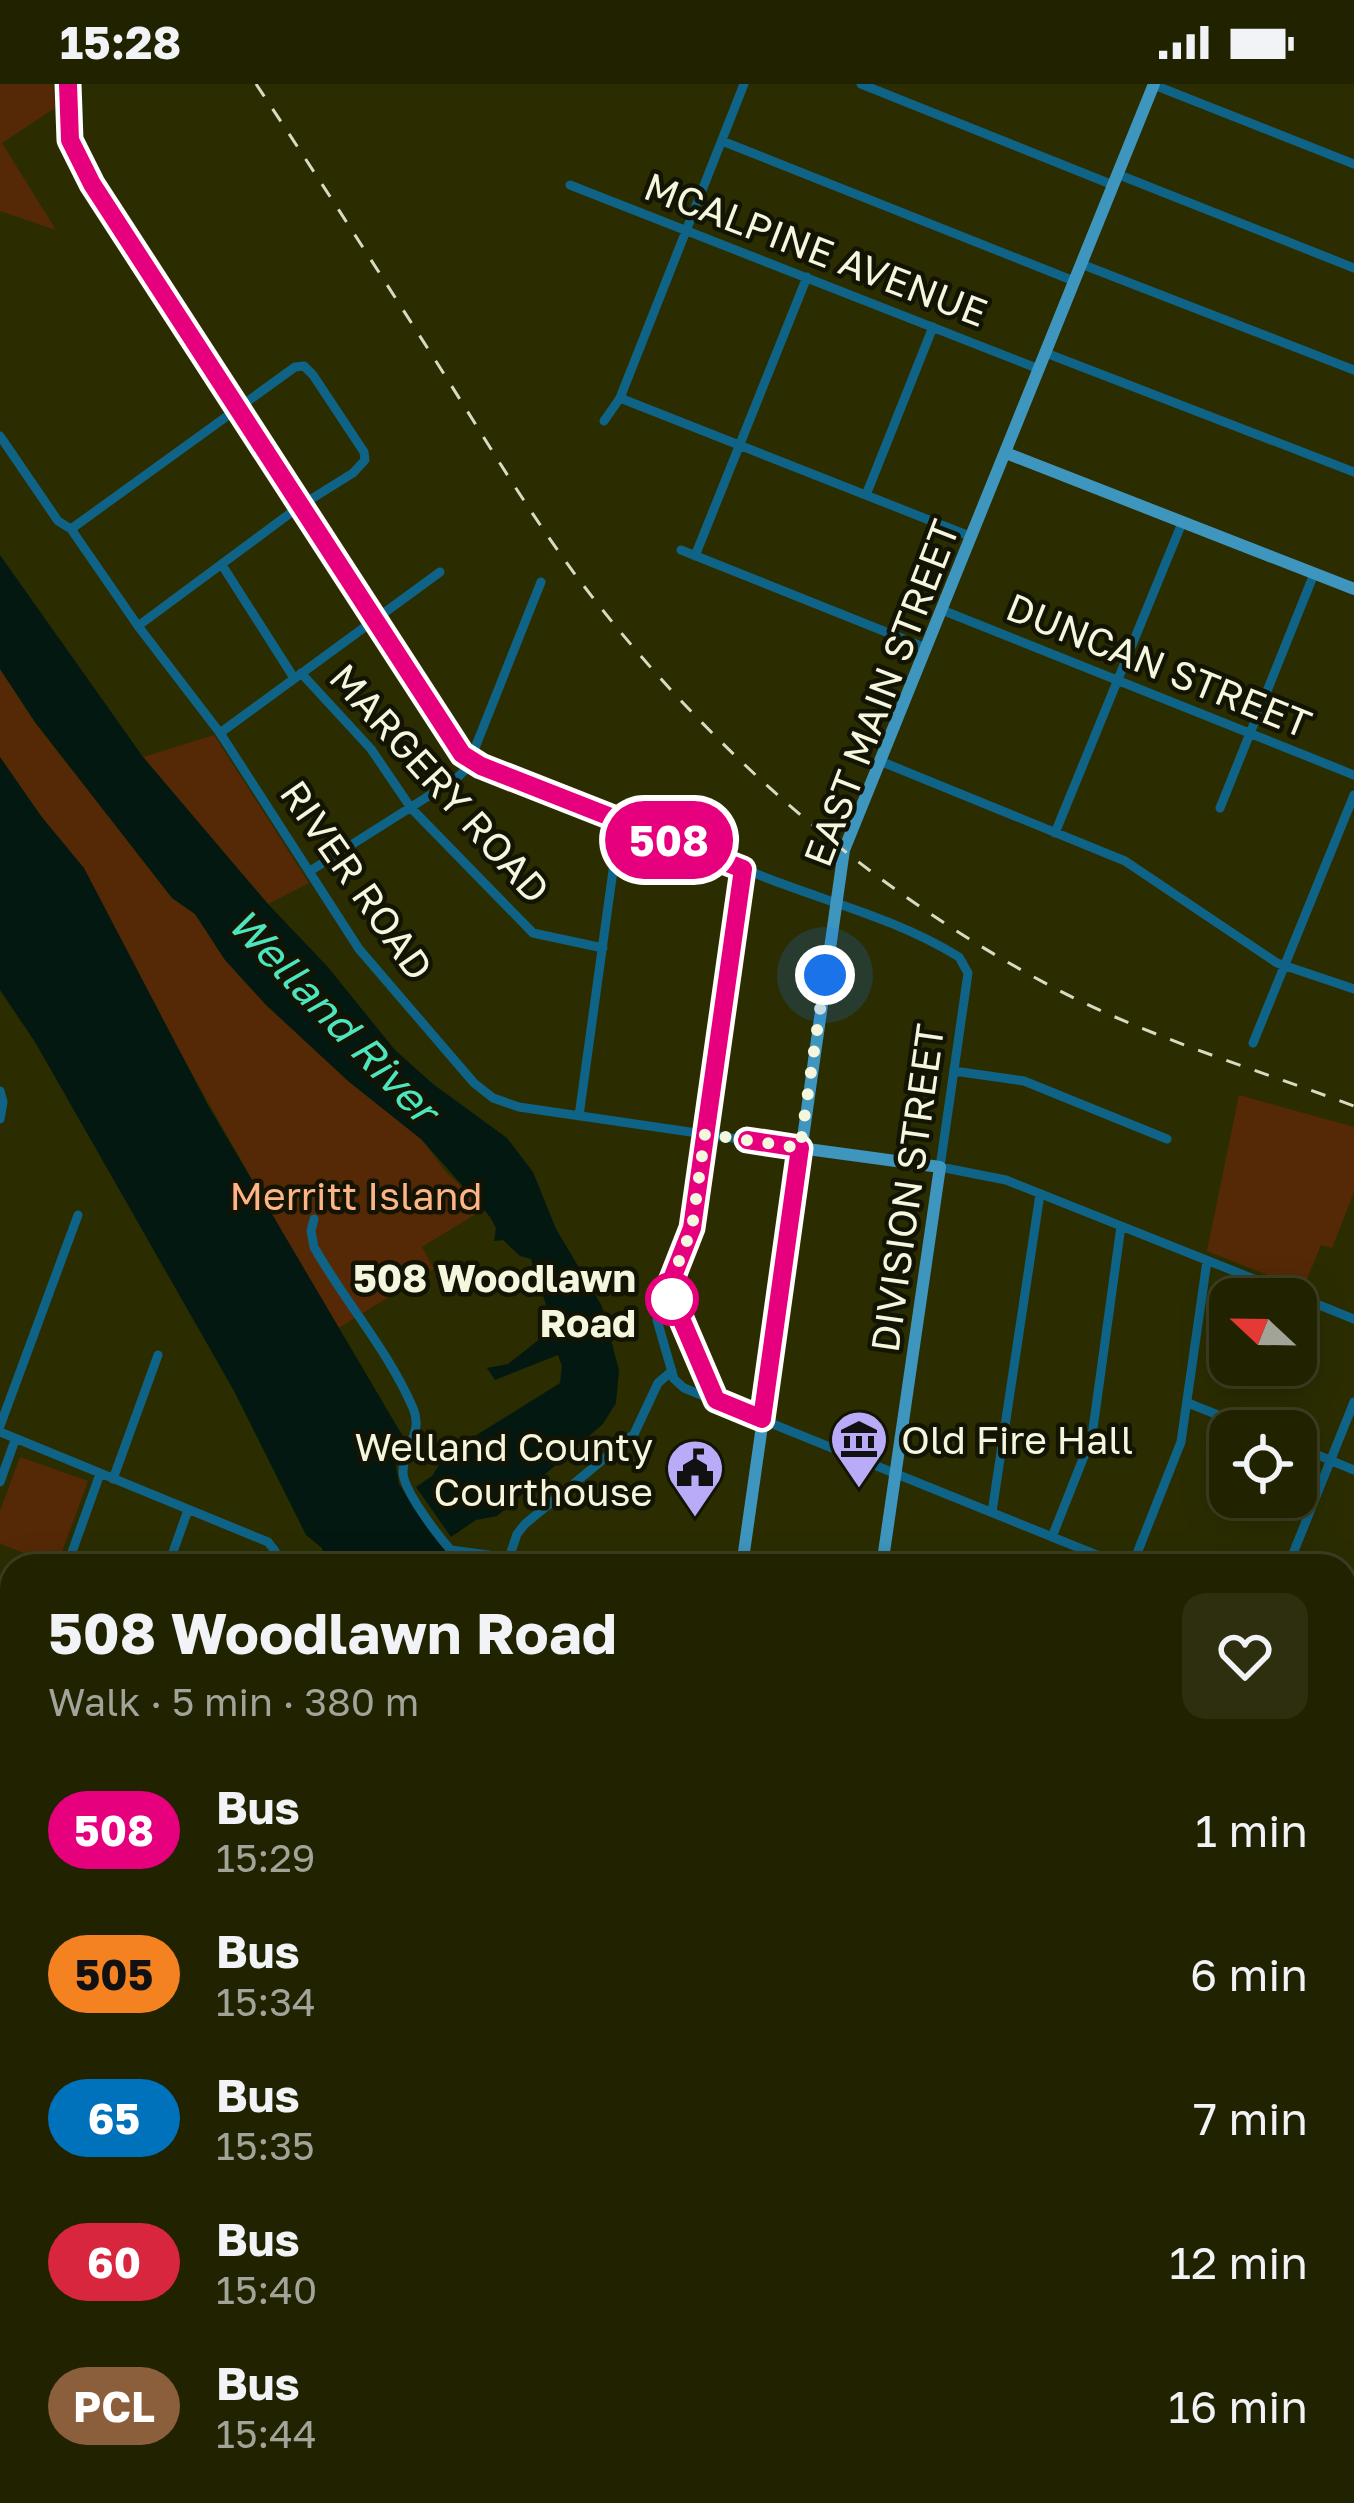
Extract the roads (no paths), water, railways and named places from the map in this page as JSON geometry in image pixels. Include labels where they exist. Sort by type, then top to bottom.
[{"type":"main road","name":"EAST MAIN STREET","points":[[744,1554],[844,850],[1154,84]]},
{"type":"main road","points":[[1006,453],[1354,589]]},
{"type":"main road","points":[[809,1082],[808,1132],[814,1142],[834,1151]]},
{"type":"main road","points":[[800,1148],[940,1167]]},
{"type":"main road","name":"DIVISION STREET","points":[[884,1554],[940,1167]]},
{"type":"street","points":[[68,84],[68,128],[76,157],[455,746],[470,761]]},
{"type":"street","points":[[604,421],[620,398],[744,84]]},
{"type":"street","points":[[861,84],[1354,268]]},
{"type":"street","points":[[1154,84],[1354,164]]},
{"type":"street","points":[[722,141],[1074,281]]},
{"type":"street","name":"MCALPINE AVENUE","points":[[570,185],[1040,369]]},
{"type":"street","points":[[1081,264],[1354,370]]},
{"type":"street","points":[[695,556],[807,277]]},
{"type":"street","points":[[866,495],[933,327]]},
{"type":"street","points":[[1046,353],[1354,472]]},
{"type":"street","points":[[71,529],[295,367],[305,366],[365,460],[138,626]]},
{"type":"street","points":[[620,398],[972,537]]},
{"type":"street","name":"RIVER ROAD","points":[[0,436],[58,521],[71,529],[220,733],[368,961],[483,1091],[504,1103],[800,1148]]},
{"type":"street","points":[[1055,833],[1182,523]]},
{"type":"street","points":[[681,550],[926,648]]},
{"type":"street","name":"MARGERY ROAD","points":[[222,565],[298,676],[371,749],[411,808],[533,933],[603,948]]},
{"type":"street","points":[[220,733],[440,572]]},
{"type":"street","points":[[1220,808],[1314,574]]},
{"type":"street","points":[[310,871],[457,778],[470,761],[542,582]]},
{"type":"street","name":"DUNCAN STREET","points":[[942,610],[1354,775]]},
{"type":"street","name":"DIVISION STREET","points":[[470,761],[950,951],[967,966],[940,1167]]},
{"type":"street","points":[[880,761],[1140,869],[1256,950],[1354,989]]},
{"type":"street","points":[[1253,1043],[1354,795]]},
{"type":"street","points":[[579,1116],[620,820]]},
{"type":"street","points":[[743,869],[692,1228],[658,1315],[672,1371],[684,1388],[1097,1554]]},
{"type":"street","points":[[954,1071],[1024,1081],[1167,1139]]},
{"type":"street","points":[[0,1119],[1,1094]]},
{"type":"street","points":[[940,1167],[998,1178],[1354,1319]]},
{"type":"street","points":[[992,1512],[1040,1194]]},
{"type":"street","points":[[78,1215],[0,1429],[15,1440],[274,1548],[273,1554]]},
{"type":"street","points":[[314,1219],[314,1247],[415,1411],[417,1431],[403,1469],[406,1486],[444,1542],[470,1554]]},
{"type":"street","points":[[1052,1537],[1092,1436],[1121,1226]]},
{"type":"street","points":[[1134,1554],[1174,1468],[1208,1261]]},
{"type":"street","points":[[113,1479],[158,1355]]},
{"type":"street","points":[[510,1554],[527,1522],[634,1434],[658,1383],[672,1371]]},
{"type":"street","points":[[1188,1402],[1209,1411]]},
{"type":"street","points":[[1293,1554],[1354,1402]]},
{"type":"street","points":[[0,1482],[15,1440]]},
{"type":"street","points":[[1317,1454],[1354,1470]]},
{"type":"street","points":[[72,1554],[100,1474]]},
{"type":"street","points":[[172,1554],[188,1510]]},
{"type":"water","name":"Welland River","points":[[0,555],[143,757],[268,904],[327,966],[395,1050],[507,1138],[533,1172],[556,1229],[602,1306],[619,1370],[616,1403],[603,1424],[497,1516],[476,1520],[451,1537],[416,1487],[432,1476],[446,1454],[560,1383],[558,1355],[495,1380],[487,1368],[508,1364],[546,1334],[546,1305],[531,1259],[520,1256],[503,1240],[494,1241],[496,1228],[490,1217],[422,1140],[348,1081],[266,1005],[225,960],[195,914],[172,898],[35,722],[0,669]]},
{"type":"water","points":[[0,757],[84,868],[209,1107],[405,1440],[396,1466],[399,1484],[447,1554],[324,1554],[306,1535],[234,1391],[35,1042],[0,990]]},
{"type":"railway","points":[[256,84],[557,550],[649,665],[753,773],[810,823],[929,913],[1058,990],[1166,1038],[1354,1106]]},
{"type":"place","name":"508 Woodlawn Road","points":[[672,1299]]},
{"type":"place","name":"Old Fire Hall","points":[[859,1490]]},
{"type":"place","name":"Welland County Courthouse","points":[[695,1519]]},
{"type":"park label","name":"Merritt Island","points":[[356,1195]]}]
